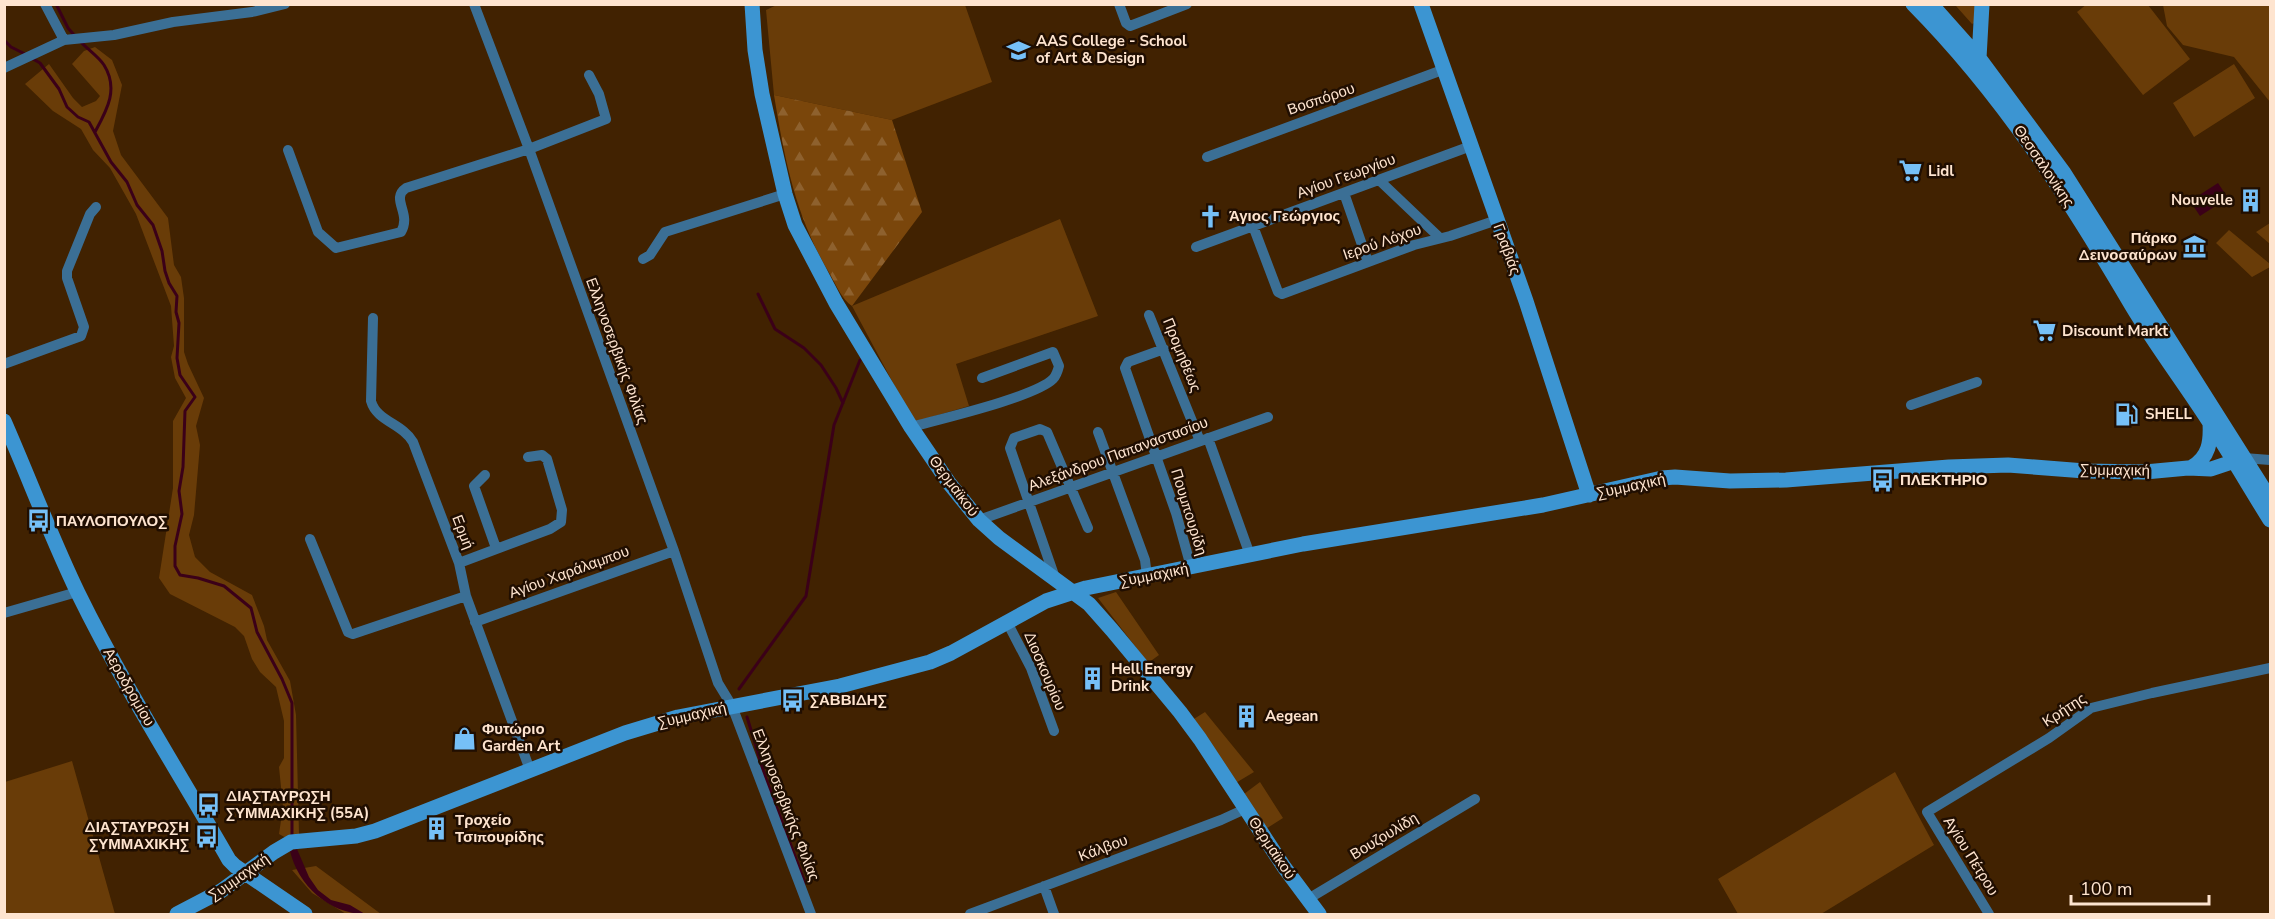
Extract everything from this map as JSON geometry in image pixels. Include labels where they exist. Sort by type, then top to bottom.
[{"type":"street","points":[[45,4],[69,40]]},
{"type":"street","points":[[5,68],[69,40],[114,35],[191,19],[252,12],[285,4]]},
{"type":"street","name":"Ελληνοσερβικής Φιλίας","points":[[474,4],[529,149],[674,551],[718,684],[732,706]]},
{"type":"street","name":"Θερμαϊκού","points":[[752,4],[755,50],[762,94],[785,194],[795,225],[814,264],[911,427],[949,483],[979,520],[999,538],[1089,604],[1112,630],[1180,712],[1319,915]]},
{"type":"street","points":[[1119,4],[1126,23],[1130,26],[1187,4]]},
{"type":"street","name":"Γραβιάς","points":[[1421,4],[1472,146],[1589,495]]},
{"type":"street","name":"Θεσσαλονίκης","points":[[1914,4],[1970,65],[2026,138],[2119,280],[2158,347],[2235,455]]},
{"type":"street","name":"Θεσσαλονίκης","points":[[1931,4],[1979,58],[2064,173],[2235,455]]},
{"type":"street","points":[[1979,58],[1982,4]]},
{"type":"street","name":"Βοσπόρου","points":[[1207,156],[1444,69]]},
{"type":"street","points":[[288,150],[318,232],[336,248],[400,232],[406,222],[399,197],[406,188],[529,149],[606,119],[599,94],[589,75]]},
{"type":"street","name":"Αγίου Γεωργίου","points":[[1197,247],[1472,146]]},
{"type":"street","points":[[1378,180],[1440,238]]},
{"type":"street","points":[[1344,193],[1368,261]]},
{"type":"street","points":[[643,259],[650,255],[665,232],[785,194]]},
{"type":"street","points":[[4,364],[81,336],[84,332],[67,278],[67,271],[90,214],[96,207]]},
{"type":"street","name":"Ιερού Λόχου","points":[[1253,226],[1278,292],[1282,294],[1368,261],[1497,220]]},
{"type":"street","name":"Προμηθέως","points":[[1149,315],[1204,440],[1250,555]]},
{"type":"street","name":"Ερμή","points":[[373,318],[370,401],[378,415],[402,427],[413,441],[459,563],[466,596],[530,770]]},
{"type":"street","name":"Πουμπουρίδη","points":[[1164,349],[1126,364],[1125,368],[1176,513],[1191,567]]},
{"type":"street","points":[[911,427],[988,406],[1042,387],[1054,378],[1059,366],[1053,352],[982,378]]},
{"type":"street","points":[[1911,405],[1977,382]]},
{"type":"street","name":"Αλεξάνδρου Παπαναστασίου","points":[[979,520],[1268,417]]},
{"type":"street","name":"Αεροδρομίου","points":[[4,421],[77,592],[128,689],[229,860],[305,915]]},
{"type":"street","points":[[2190,468],[2199,463],[2207,451],[2210,441],[2210,423]]},
{"type":"street","points":[[1055,578],[1010,448],[1018,435],[1040,429],[1047,432],[1088,528]]},
{"type":"street","points":[[1098,432],[1145,560],[1147,576]]},
{"type":"street","points":[[459,563],[550,529],[561,522],[562,510],[547,459],[542,455],[528,457]]},
{"type":"street","points":[[2235,455],[2271,460]]},
{"type":"street","points":[[2235,455],[2271,499]]},
{"type":"street","points":[[2235,455],[2271,520]]},
{"type":"street","name":"Συμμαχική","points":[[177,915],[201,903],[291,842],[356,836],[375,831],[625,733],[659,722],[840,686],[910,668],[951,653],[1046,601],[1073,592],[1370,532],[1489,515],[1675,477],[1730,481],[1786,480],[2008,465],[2085,471],[2145,472],[2190,468],[2235,455]]},
{"type":"street","points":[[485,475],[474,486],[496,548]]},
{"type":"street","points":[[310,539],[348,632],[353,634],[466,596]]},
{"type":"street","name":"Αγίου Χαράλαμπου","points":[[475,622],[674,551]]},
{"type":"street","points":[[4,613],[77,592]]},
{"type":"street","name":"Διοσκουρίου","points":[[1007,622],[1031,668],[1054,731]]},
{"type":"street","name":"Κρήτης","points":[[1927,812],[2049,738],[2091,708],[2271,668]]},
{"type":"street","name":"Ελληνοσερβικήςς Φιλίας","points":[[732,706],[811,915]]},
{"type":"street","name":"Βουζουλίδη","points":[[1308,899],[1475,800]]},
{"type":"street","name":"Κάλβου","points":[[970,915],[1227,818],[1245,808]]},
{"type":"street","name":"Αγίου Πέτρου","points":[[1927,812],[1989,915]]},
{"type":"street","points":[[1044,886],[1054,915]]},
{"type":"shaded area","points":[[779,4],[965,5],[992,82],[892,120],[774,95],[766,10]]},
{"type":"shaded area","points":[[2087,4],[2148,5],[2190,59],[2143,95],[2077,12]]},
{"type":"shaded area","points":[[1977,5],[1976,22],[1972,24],[1956,6]]},
{"type":"shaded area","points":[[2163,5],[2270,5],[2270,102],[2234,57],[2183,45],[2167,26]]},
{"type":"shaded area","points":[[95,47],[112,60],[122,85],[113,131],[121,155],[168,218],[174,265],[181,277],[184,298],[184,352],[204,398],[196,426],[200,445],[194,515],[189,535],[195,557],[210,572],[252,595],[267,640],[290,681],[296,715],[299,834],[288,839],[279,834],[283,807],[279,767],[284,758],[284,721],[276,687],[260,672],[252,659],[244,636],[235,627],[170,594],[159,578],[173,488],[173,421],[186,398],[175,378],[171,357],[174,346],[171,306],[136,214],[110,168],[93,150],[81,129],[53,111],[25,84],[49,64],[82,107],[96,101],[100,96],[72,64],[84,51]]},
{"type":"shaded area","points":[[2234,64],[2255,98],[2194,137],[2173,103]]},
{"type":"shaded area","points":[[2218,183],[2228,198],[2200,216],[2190,201]]},
{"type":"shaded area","points":[[1060,219],[1098,316],[956,364],[969,406],[914,422],[852,306]]},
{"type":"shaded area","points":[[2270,223],[2270,244],[2256,232]]},
{"type":"shaded area","points":[[2229,230],[2270,264],[2270,267],[2252,277],[2216,243]]},
{"type":"shaded area","points":[[1116,592],[1159,655],[1148,663],[1098,598]]},
{"type":"shaded area","points":[[1205,712],[1254,772],[1234,784],[1189,722]]},
{"type":"shaded area","points":[[72,761],[115,914],[5,914],[5,782]]},
{"type":"shaded area","points":[[1895,772],[1934,845],[1821,914],[1738,914],[1718,879]]},
{"type":"shaded area","points":[[1260,782],[1283,818],[1264,830],[1240,797]]},
{"type":"shaded area","points":[[297,849],[309,877],[318,890],[331,900],[350,905],[365,914],[339,909],[317,895],[300,875],[294,863],[290,851]]},
{"type":"shaded area","points":[[316,866],[381,914],[346,914],[312,893],[292,870]]},
{"type":"green space","points":[[774,95],[892,120],[922,212],[852,306],[845,300],[819,254],[800,211],[788,166]]},
{"type":"waterway","points":[[56,4],[68,28],[75,36]]},
{"type":"waterway","points":[[4,40],[11,47],[25,54]]},
{"type":"waterway","points":[[80,41],[104,65],[111,82],[110,99],[95,132]]},
{"type":"waterway","points":[[33,59],[40,63],[59,89],[67,107],[78,117],[89,122],[111,162],[127,182],[137,205],[153,225],[169,283],[177,296],[176,312],[179,323],[177,358],[180,375],[195,397],[185,411],[183,467],[179,491],[182,514],[175,546],[175,566],[180,575],[224,586],[251,608],[257,632],[282,679],[292,703],[292,838]]},
{"type":"waterway","points":[[758,294],[775,329],[804,348],[821,365],[843,403]]},
{"type":"waterway","points":[[739,689],[806,596],[834,425],[860,360]]},
{"type":"waterway","points":[[747,717],[765,776],[805,883]]},
{"type":"place","name":"AAS College - School of Art & Design","points":[[1018,50]]},
{"type":"place","name":"Lidl","points":[[1910,171]]},
{"type":"place","name":"Nouvelle","points":[[2251,200]]},
{"type":"place","name":"Άγιος Γεώργιος","points":[[1211,216]]},
{"type":"place","name":"Πάρκο Δεινοσαύρων","points":[[2195,247]]},
{"type":"place","name":"Discount Markt","points":[[2044,331]]},
{"type":"place","name":"SHELL","points":[[2127,414]]},
{"type":"place","name":"ΠΛΕΚΤΗΡΙΟ","points":[[1882,480]]},
{"type":"place","name":"ΠΑΥΛΟΠΟΥΛΟΣ","points":[[38,521]]},
{"type":"place","name":"Hell Energy Drink","points":[[1093,678]]},
{"type":"place","name":"ΣΑΒΒΙΔΗΣ","points":[[792,700]]},
{"type":"place","name":"Aegean","points":[[1247,716]]},
{"type":"place","name":"Φυτώριο Garden Art","points":[[464,738]]},
{"type":"place","name":"ΔΙΑΣΤΑΥΡΩΣΗ ΣΥΜΜΑΧΙΚΗΣ (55Α)","points":[[208,805]]},
{"type":"place","name":"Τροχείο Τσιπουρίδης","points":[[437,829]]},
{"type":"place","name":"ΔΙΑΣΤΑΥΡΩΣΗ ΣΥΜΜΑΧΙΚΗΣ","points":[[207,836]]}]
